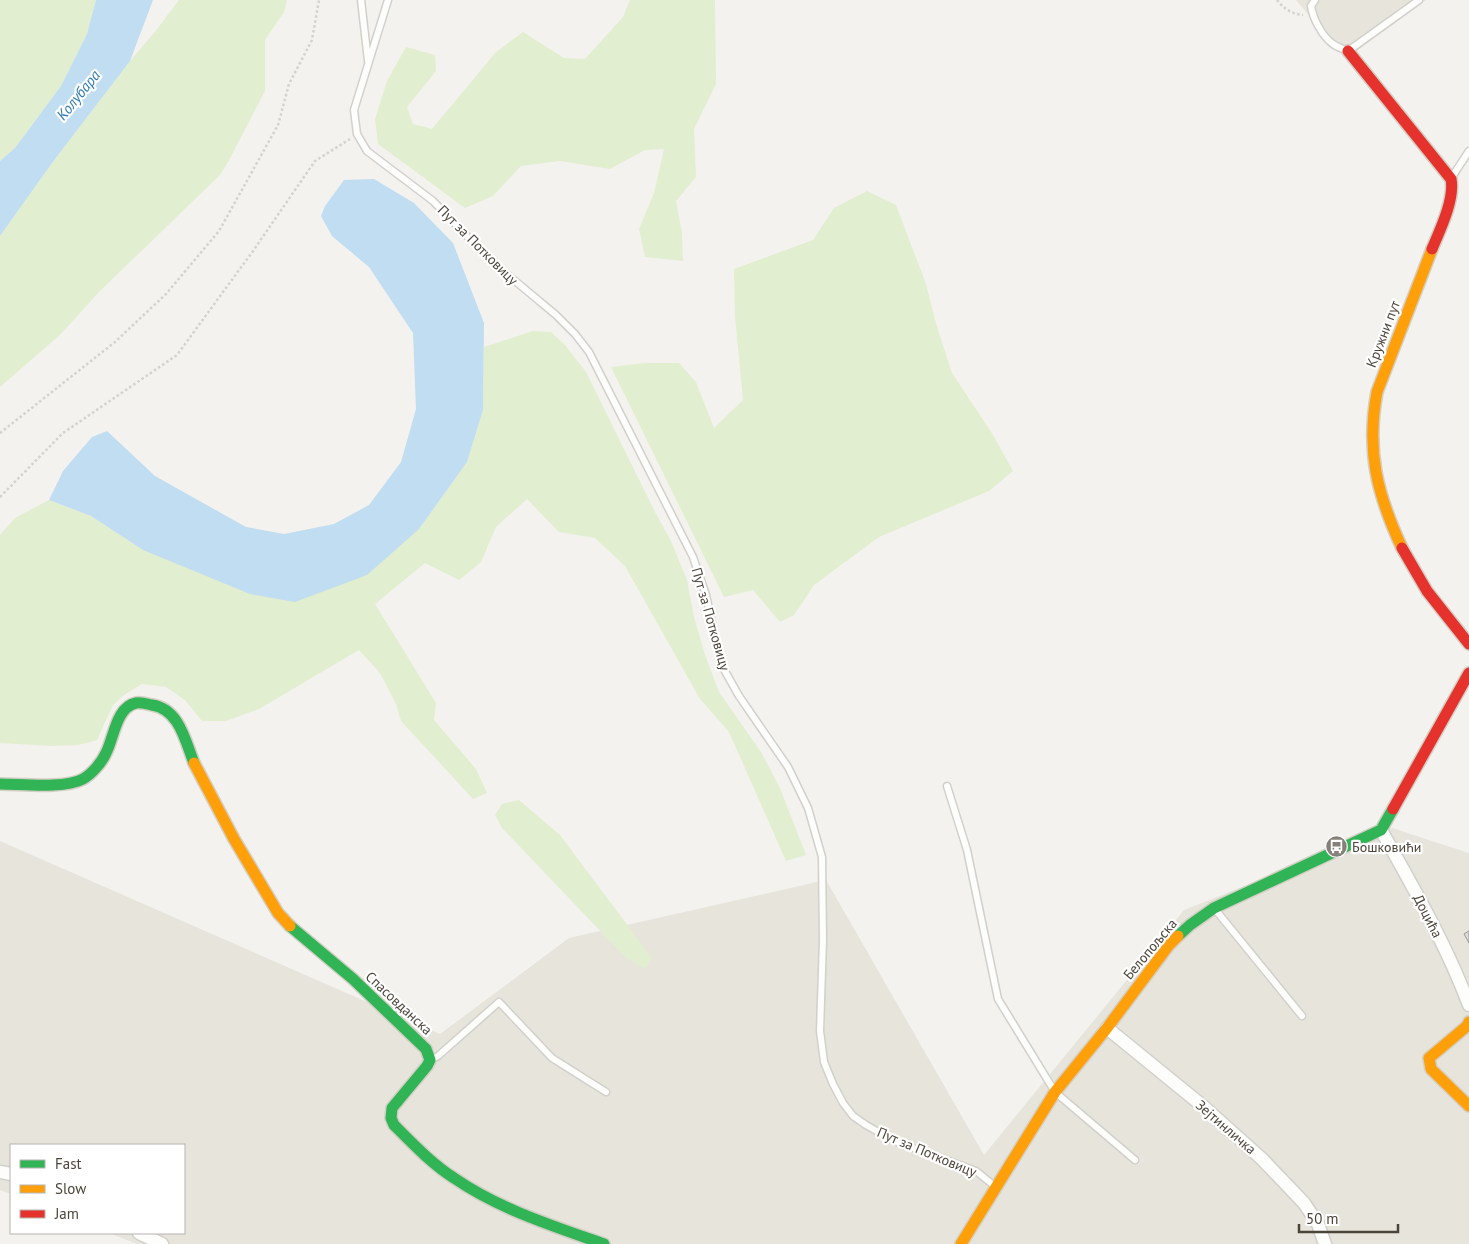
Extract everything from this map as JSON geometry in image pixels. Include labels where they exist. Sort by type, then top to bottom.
[{"type":"street","points":[[1348,51],[1451,178]]},
{"type":"street","name":"Кружни пут","points":[[1451,178],[1453,188],[1444,219],[1377,392],[1373,414],[1373,458],[1383,502],[1405,555],[1435,603],[1469,644]]},
{"type":"street","points":[[1381,830],[1469,673]]},
{"type":"street","name":"Спасовданска","points":[[0,784],[58,785],[82,780],[90,775],[106,754],[120,717],[127,707],[136,703],[155,705],[168,710],[179,724],[196,766],[234,839],[278,913],[289,925],[423,1044],[430,1060]]},
{"type":"street","name":"Белопољска","points":[[961,1244],[1055,1092],[1107,1028],[1169,945],[1190,925],[1214,908],[1381,830]]},
{"type":"street","name":"Доцића","points":[[1381,830],[1412,884],[1456,972],[1469,1005]]},
{"type":"street","points":[[1469,1022],[1467,1026],[1429,1058],[1431,1070],[1469,1106]]},
{"type":"street","name":"Зејтинличка","points":[[1107,1028],[1204,1106],[1268,1164],[1304,1203],[1318,1224],[1325,1244]]},
{"type":"street","points":[[430,1060],[423,1072],[392,1108],[391,1118],[394,1125],[430,1160],[478,1194],[529,1217],[604,1244]]},
{"type":"street","points":[[141,1234],[162,1244]]},
{"type":"lane","points":[[361,0],[368,65]]},
{"type":"lane","name":"Пут за Потковицу","points":[[388,0],[354,110],[357,134],[367,151],[434,201],[490,260],[556,315],[575,334],[589,352],[700,574],[722,664],[739,696],[788,767],[808,808],[822,857],[824,882],[820,1031],[824,1062],[833,1084],[843,1103],[854,1116],[866,1125],[894,1141],[976,1171],[997,1188]]},
{"type":"lane","points":[[1315,0],[1311,6],[1312,14],[1325,36],[1332,44],[1348,51],[1419,0]]},
{"type":"lane","points":[[1451,178],[1469,151]]},
{"type":"lane","points":[[947,786],[967,850],[998,998],[1055,1092],[1135,1160]]},
{"type":"lane","points":[[1214,908],[1302,1016]]},
{"type":"lane","points":[[430,1060],[438,1056],[499,1002],[552,1058],[606,1092]]},
{"type":"path","points":[[0,433],[115,342],[166,294],[218,231],[278,124],[289,84],[312,40],[319,0]]},
{"type":"path","points":[[1277,0],[1291,12],[1305,15],[1312,14]]},
{"type":"path","points":[[0,497],[63,433],[177,354],[253,251],[315,161],[357,134]]},
{"type":"shaded area","points":[[1296,0],[1426,0],[1346,59]]},
{"type":"shaded area","points":[[1392,828],[1469,853],[1469,1244],[137,1244],[112,1234],[185,1234],[185,1144],[10,1144],[10,1194],[0,1190],[0,841],[440,1034],[569,938],[826,880],[984,1155],[1184,910]]},
{"type":"green space","points":[[0,0],[96,0],[87,34],[61,86],[15,148],[0,161]]},
{"type":"green space","points":[[179,0],[287,0],[284,12],[265,40],[265,91],[220,175],[99,292],[61,334],[0,387],[0,236],[52,163]]},
{"type":"green space","points":[[630,0],[715,0],[716,84],[694,129],[696,177],[676,201],[682,233],[683,261],[645,257],[639,229],[654,193],[664,149],[645,150],[610,169],[560,161],[521,166],[493,196],[465,208],[378,144],[375,119],[387,81],[406,47],[435,55],[436,71],[407,107],[413,124],[432,129],[496,52],[523,32],[564,58],[585,59],[623,17]]},
{"type":"green space","points":[[867,191],[896,205],[926,284],[952,373],[993,435],[1013,471],[989,491],[879,537],[814,585],[794,615],[780,622],[753,590],[724,597],[611,367],[644,363],[679,363],[696,382],[714,428],[743,400],[735,316],[734,269],[813,240],[834,208]]},
{"type":"green space","points":[[533,331],[551,332],[565,345],[586,372],[671,541],[687,580],[694,617],[705,655],[719,692],[761,752],[780,788],[806,855],[786,861],[729,732],[700,699],[625,566],[595,538],[559,532],[527,499],[496,527],[481,562],[459,580],[425,563],[375,604],[436,703],[434,720],[476,769],[487,793],[473,799],[401,721],[396,704],[380,673],[359,650],[259,709],[226,721],[202,721],[185,700],[166,687],[142,684],[124,695],[113,705],[97,740],[78,745],[52,746],[0,743],[0,535],[15,518],[49,500],[91,516],[143,550],[419,529],[467,462],[483,410],[484,347]]},
{"type":"green space","points":[[519,800],[560,835],[652,958],[645,969],[626,958],[502,828],[495,815],[502,804]]},
{"type":"water","name":"Колубара","points":[[96,0],[153,0],[130,61],[52,163],[0,236],[0,161],[15,148],[61,86],[87,34]]},
{"type":"water","points":[[374,179],[414,203],[453,243],[484,323],[483,410],[467,462],[419,529],[367,575],[295,602],[250,594],[143,550],[91,516],[49,500],[63,471],[92,437],[107,431],[155,476],[246,527],[284,534],[334,524],[369,505],[401,462],[416,409],[413,333],[369,267],[332,236],[321,216],[325,206],[344,180]]},
{"type":"building","points":[[1469,931],[1469,943],[1464,934]]},
{"type":"traffic: fast","points":[[0,784],[54,785],[83,779],[93,771],[104,756],[109,747],[116,724],[124,710],[136,703],[161,708],[175,719],[184,736],[194,763]]},
{"type":"traffic: fast","points":[[1178,936],[1214,908],[1381,830],[1393,809]]},
{"type":"traffic: fast","points":[[290,926],[353,979],[426,1049],[430,1060],[427,1066],[392,1108],[391,1118],[394,1125],[438,1166],[471,1189],[527,1216],[604,1244]]},
{"type":"traffic: slow","points":[[1402,548],[1386,509],[1376,472],[1373,453],[1374,413],[1377,392],[1432,249]]},
{"type":"traffic: slow","points":[[194,763],[234,839],[278,913],[290,926]]},
{"type":"traffic: slow","points":[[961,1244],[1055,1092],[1178,936]]},
{"type":"traffic: slow","points":[[1469,1022],[1467,1026],[1429,1058],[1431,1069],[1469,1106]]},
{"type":"traffic: jam","points":[[1348,51],[1451,179],[1452,187],[1449,205],[1432,249]]},
{"type":"traffic: jam","points":[[1402,548],[1427,591],[1469,644]]},
{"type":"traffic: jam","points":[[1393,809],[1469,673]]},
{"type":"place","name":"Бошковићи","points":[[1336,847]]}]
